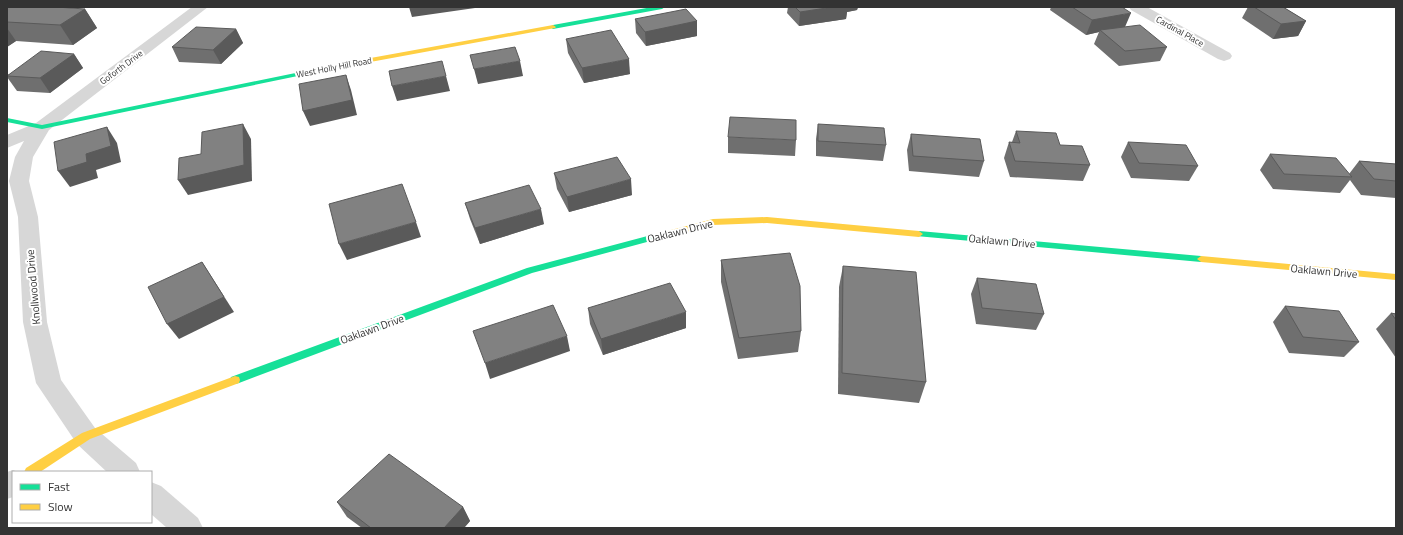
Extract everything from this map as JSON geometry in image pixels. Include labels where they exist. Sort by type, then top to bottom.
[{"type":"street","name":"Goforth Drive","points":[[42,127],[201,7]]},
{"type":"street","name":"West Holly Hill Road","points":[[7,120],[42,127],[342,65],[662,7]]},
{"type":"street","name":"Cardinal Place","points":[[1136,7],[1224,56]]},
{"type":"street","points":[[7,142],[42,127]]},
{"type":"street","name":"Knollwood Drive","points":[[42,127],[24,157],[19,181],[28,217],[35,322],[49,383],[86,436],[125,471]]},
{"type":"street","name":"Oaklawn Drive","points":[[32,471],[86,436],[530,270],[713,222],[767,220],[1396,277]]},
{"type":"street","points":[[152,496],[188,528]]},
{"type":"building","points":[[7,7],[56,7],[85,9],[60,25],[7,22]]},
{"type":"building","points":[[795,7],[833,7],[800,12]]},
{"type":"building","points":[[1072,7],[1122,7],[1131,13],[1092,20]]},
{"type":"building","points":[[1254,7],[1283,7],[1306,21],[1281,24]]},
{"type":"building","points":[[686,9],[697,21],[645,32],[635,19]]},
{"type":"building","points":[[1140,25],[1167,47],[1125,51],[1100,30]]},
{"type":"building","points":[[196,27],[236,29],[213,50],[172,47]]},
{"type":"building","points":[[611,30],[629,59],[582,68],[566,39]]},
{"type":"building","points":[[515,47],[520,61],[474,69],[470,55]]},
{"type":"building","points":[[41,51],[74,54],[40,78],[7,76]]},
{"type":"building","points":[[442,61],[446,76],[392,86],[389,71]]},
{"type":"building","points":[[346,75],[352,100],[303,111],[299,84]]},
{"type":"building","points":[[730,117],[796,120],[796,140],[728,137]]},
{"type":"building","points":[[243,124],[244,165],[178,180],[179,158],[201,154],[202,132]]},
{"type":"building","points":[[818,124],[884,128],[886,145],[818,141]]},
{"type":"building","points":[[107,127],[111,146],[86,154],[87,162],[58,171],[54,142]]},
{"type":"building","points":[[1016,131],[1056,133],[1060,145],[1082,146],[1090,165],[1015,161],[1009,142],[1020,143]]},
{"type":"building","points":[[911,134],[980,139],[984,161],[913,156]]},
{"type":"building","points":[[1128,142],[1186,145],[1198,166],[1139,163]]},
{"type":"building","points":[[1270,154],[1336,158],[1352,177],[1284,174]]},
{"type":"building","points":[[617,157],[631,179],[567,197],[554,173]]},
{"type":"building","points":[[1359,161],[1396,164],[1396,181],[1374,179]]},
{"type":"building","points":[[402,184],[416,222],[339,244],[329,204]]},
{"type":"building","points":[[529,185],[541,209],[475,228],[465,203]]},
{"type":"building","points":[[790,253],[800,286],[801,331],[739,338],[721,260]]},
{"type":"building","points":[[202,262],[224,297],[167,324],[148,287]]},
{"type":"building","points":[[843,266],[916,272],[926,382],[842,373]]},
{"type":"building","points":[[977,278],[1036,284],[1044,314],[982,308]]},
{"type":"building","points":[[670,283],[686,312],[601,339],[588,308]]},
{"type":"building","points":[[553,305],[567,336],[485,363],[473,331]]},
{"type":"building","points":[[1285,306],[1339,311],[1359,342],[1303,337]]},
{"type":"building","points":[[1391,313],[1396,314],[1396,320]]},
{"type":"building","points":[[389,454],[463,507],[444,528],[371,528],[337,502]]},
{"type":"traffic: fast","points":[[553,27],[662,7]]},
{"type":"traffic: fast","points":[[7,120],[42,127],[354,63]]},
{"type":"traffic: fast","points":[[919,234],[1201,259]]},
{"type":"traffic: fast","points":[[235,380],[530,270],[655,237]]},
{"type":"traffic: slow","points":[[354,63],[553,27]]},
{"type":"traffic: slow","points":[[655,237],[713,222],[767,220],[919,234]]},
{"type":"traffic: slow","points":[[1201,259],[1396,277]]},
{"type":"traffic: slow","points":[[32,471],[86,436],[235,380]]}]
